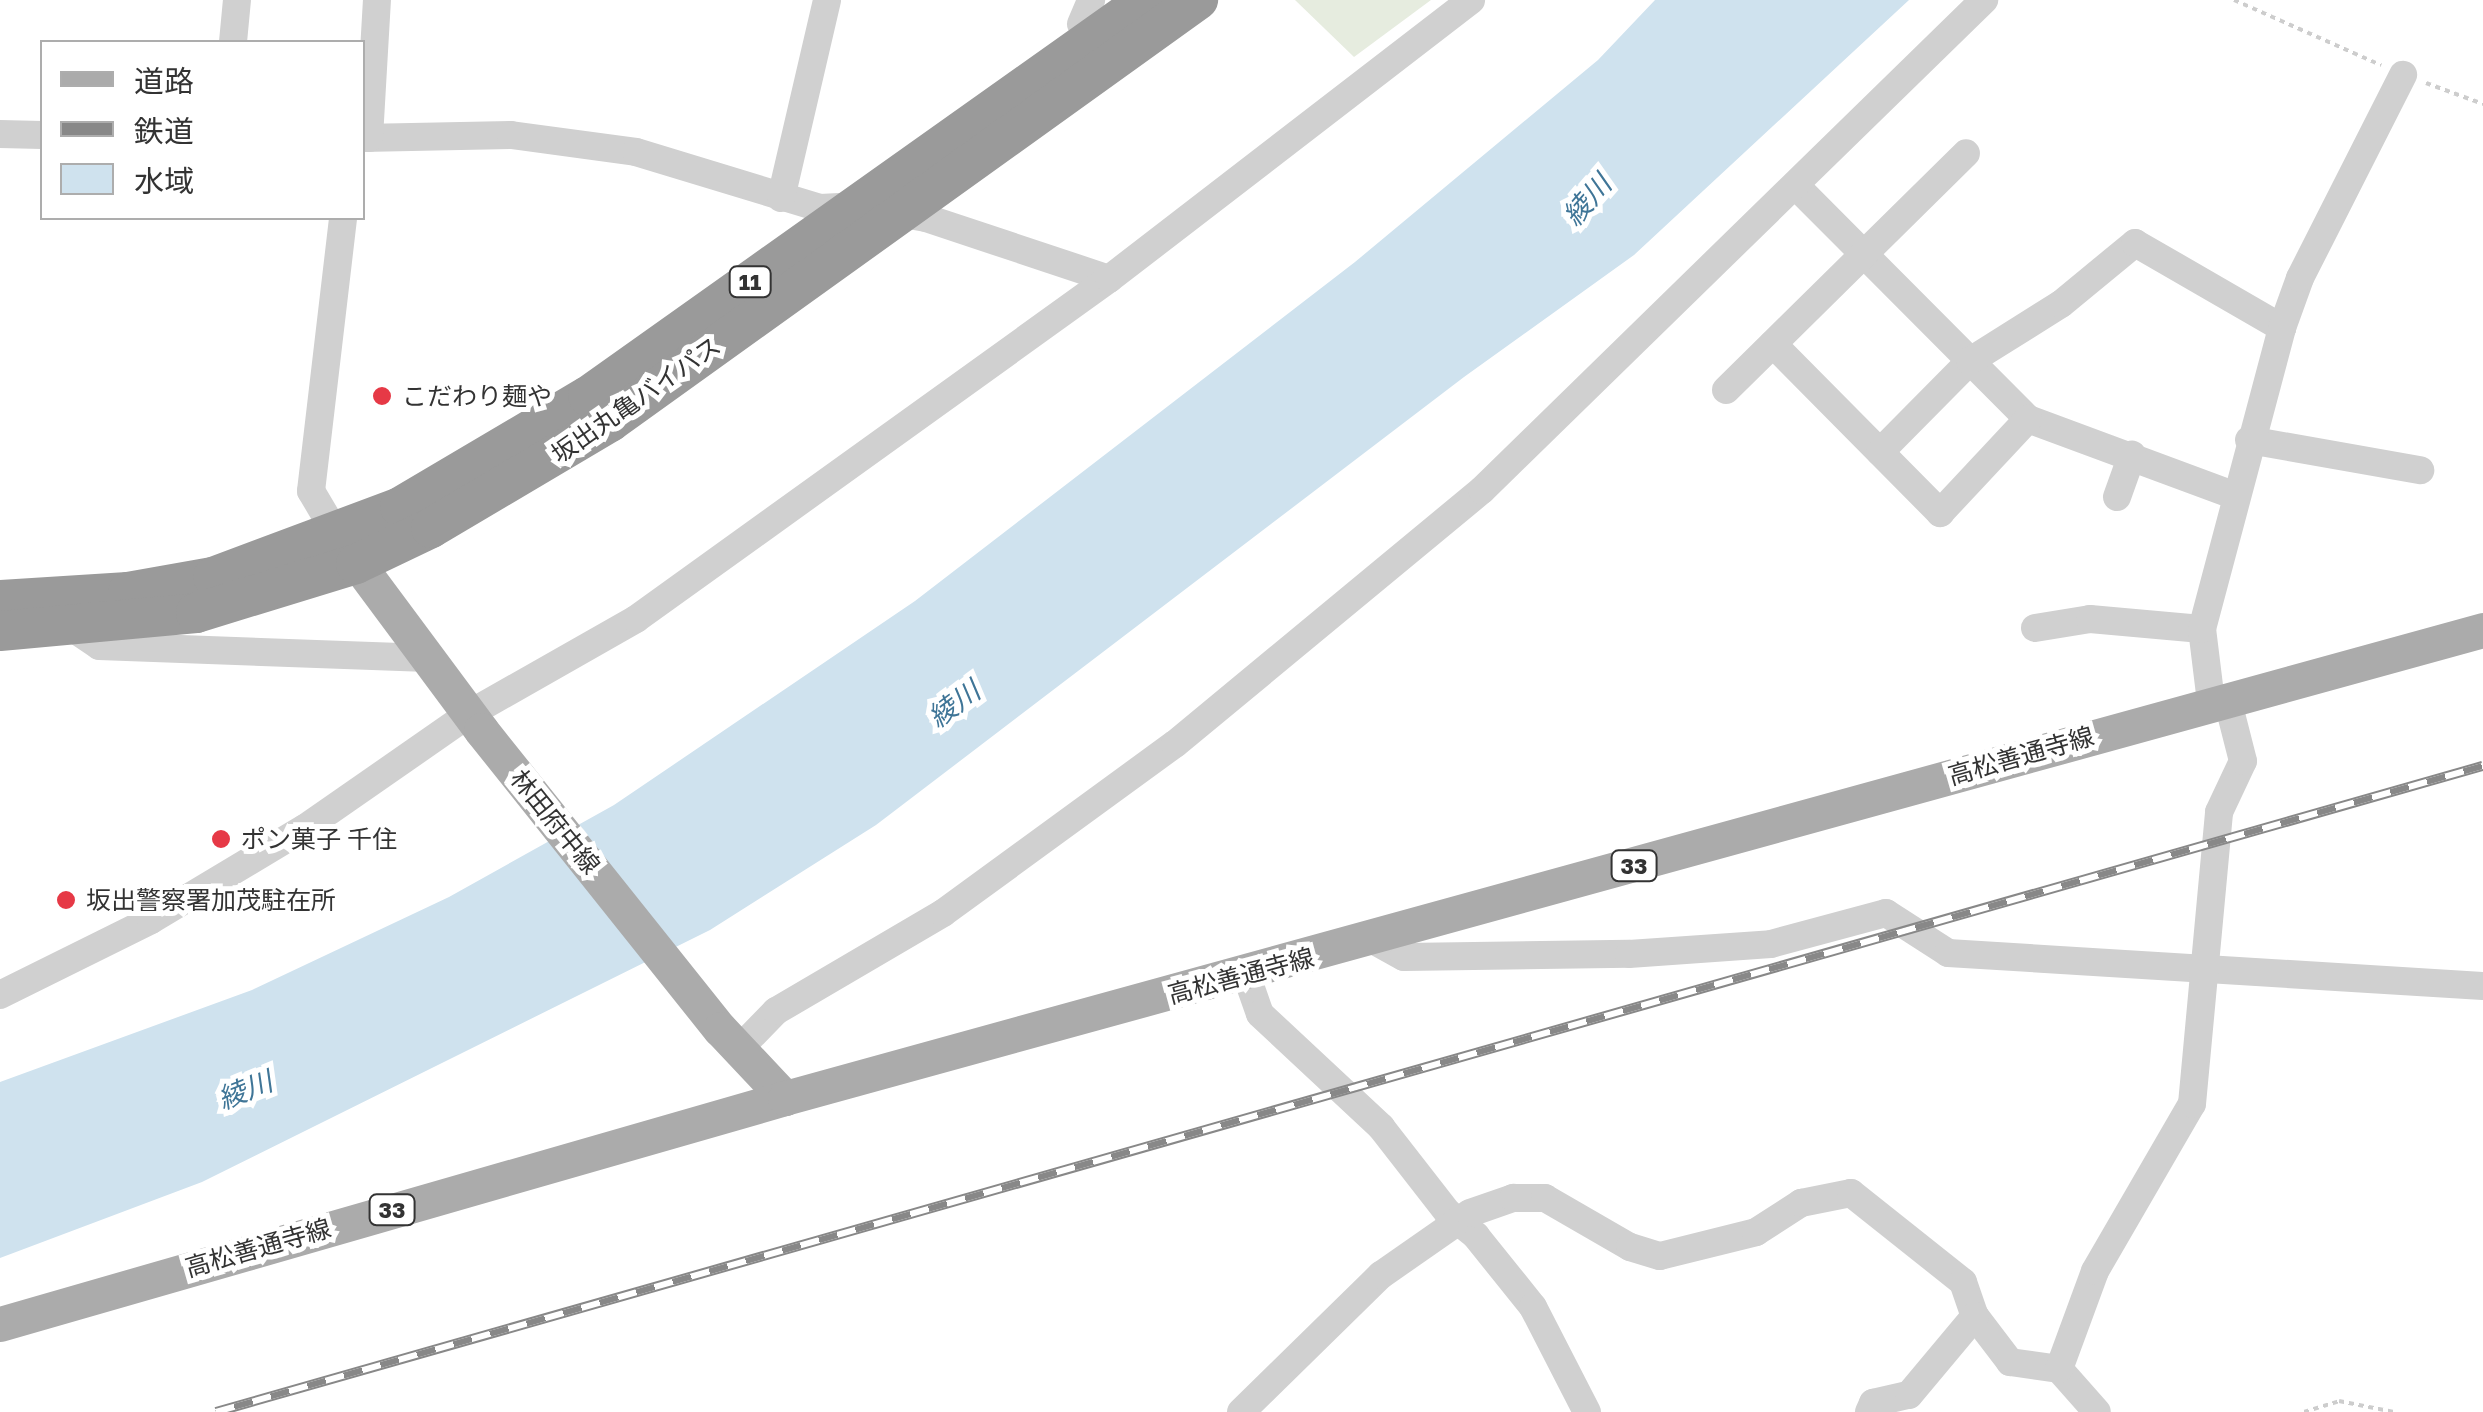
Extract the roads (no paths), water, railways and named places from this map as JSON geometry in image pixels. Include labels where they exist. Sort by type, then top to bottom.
[{"type":"highway","name":"坂出丸亀バイパス","points":[[0,600],[128,592],[347,550],[492,458],[859,206],[1146,0]]},
{"type":"highway","name":"坂出丸亀バイパス","points":[[0,631],[196,613],[347,550],[484,500],[610,422],[1198,0]]},
{"type":"main road","name":"林田府中線","points":[[347,550],[475,722],[730,1039],[785,1098]]},
{"type":"main road","name":"高松善通寺線","points":[[0,1324],[785,1098],[1373,940],[2219,700],[2483,630]]},
{"type":"street","points":[[233,40],[237,0]]},
{"type":"street","points":[[376,0],[366,138],[562,140],[666,160],[820,208],[859,206],[901,211],[1109,278]]},
{"type":"street","points":[[781,198],[827,0]]},
{"type":"street","points":[[0,995],[213,883],[636,619],[1109,278],[1471,0]]},
{"type":"street","points":[[730,1039],[943,913],[1175,744],[1482,490],[1984,0]]},
{"type":"street","points":[[2059,1369],[2096,1271],[2192,1104],[2219,812],[2243,761],[2219,700],[2202,629],[2249,440],[2300,278],[2403,75]]},
{"type":"street","points":[[0,134],[40,134]]},
{"type":"street","points":[[1726,390],[1966,154]]},
{"type":"street","points":[[1796,186],[2028,419],[2236,496]]},
{"type":"street","points":[[343,220],[310,491],[347,550]]},
{"type":"street","points":[[1880,452],[1970,360],[2061,304],[2135,242],[2282,328]]},
{"type":"street","points":[[1773,344],[1940,513],[2028,419]]},
{"type":"street","points":[[2249,440],[2420,470]]},
{"type":"street","points":[[2117,498],[2132,455]]},
{"type":"street","points":[[2035,628],[2102,608],[2202,629]]},
{"type":"street","points":[[71,627],[99,646],[428,658]]},
{"type":"street","points":[[1373,940],[1404,957],[1629,954],[1771,944],[1886,913],[1948,953],[2483,986]]},
{"type":"street","points":[[1246,974],[1260,1014],[1382,1127],[1533,1307],[1587,1412]]},
{"type":"street","points":[[1240,1412],[1381,1276],[1458,1222],[1513,1198],[1545,1198],[1630,1247],[1660,1256],[1756,1232],[1801,1203],[1850,1193],[1963,1282],[1975,1316],[2010,1362],[2059,1369],[2097,1412]]},
{"type":"street","points":[[1869,1412],[1874,1402],[1909,1396],[1975,1316]]},
{"type":"water","name":"綾川","points":[[1655,0],[1909,0],[1634,255],[1464,377],[876,825],[710,930],[202,1182],[0,1258],[0,1082],[252,990],[449,897],[614,805],[915,601],[1355,262],[1598,60]]},
{"type":"railway","points":[[216,1412],[2483,766]]},
{"type":"place","name":"こだわり麺や","points":[[382,396]]},
{"type":"place","name":"ポン菓子 千住","points":[[221,839]]},
{"type":"place","name":"坂出警察署加茂駐在所","points":[[66,900]]}]
